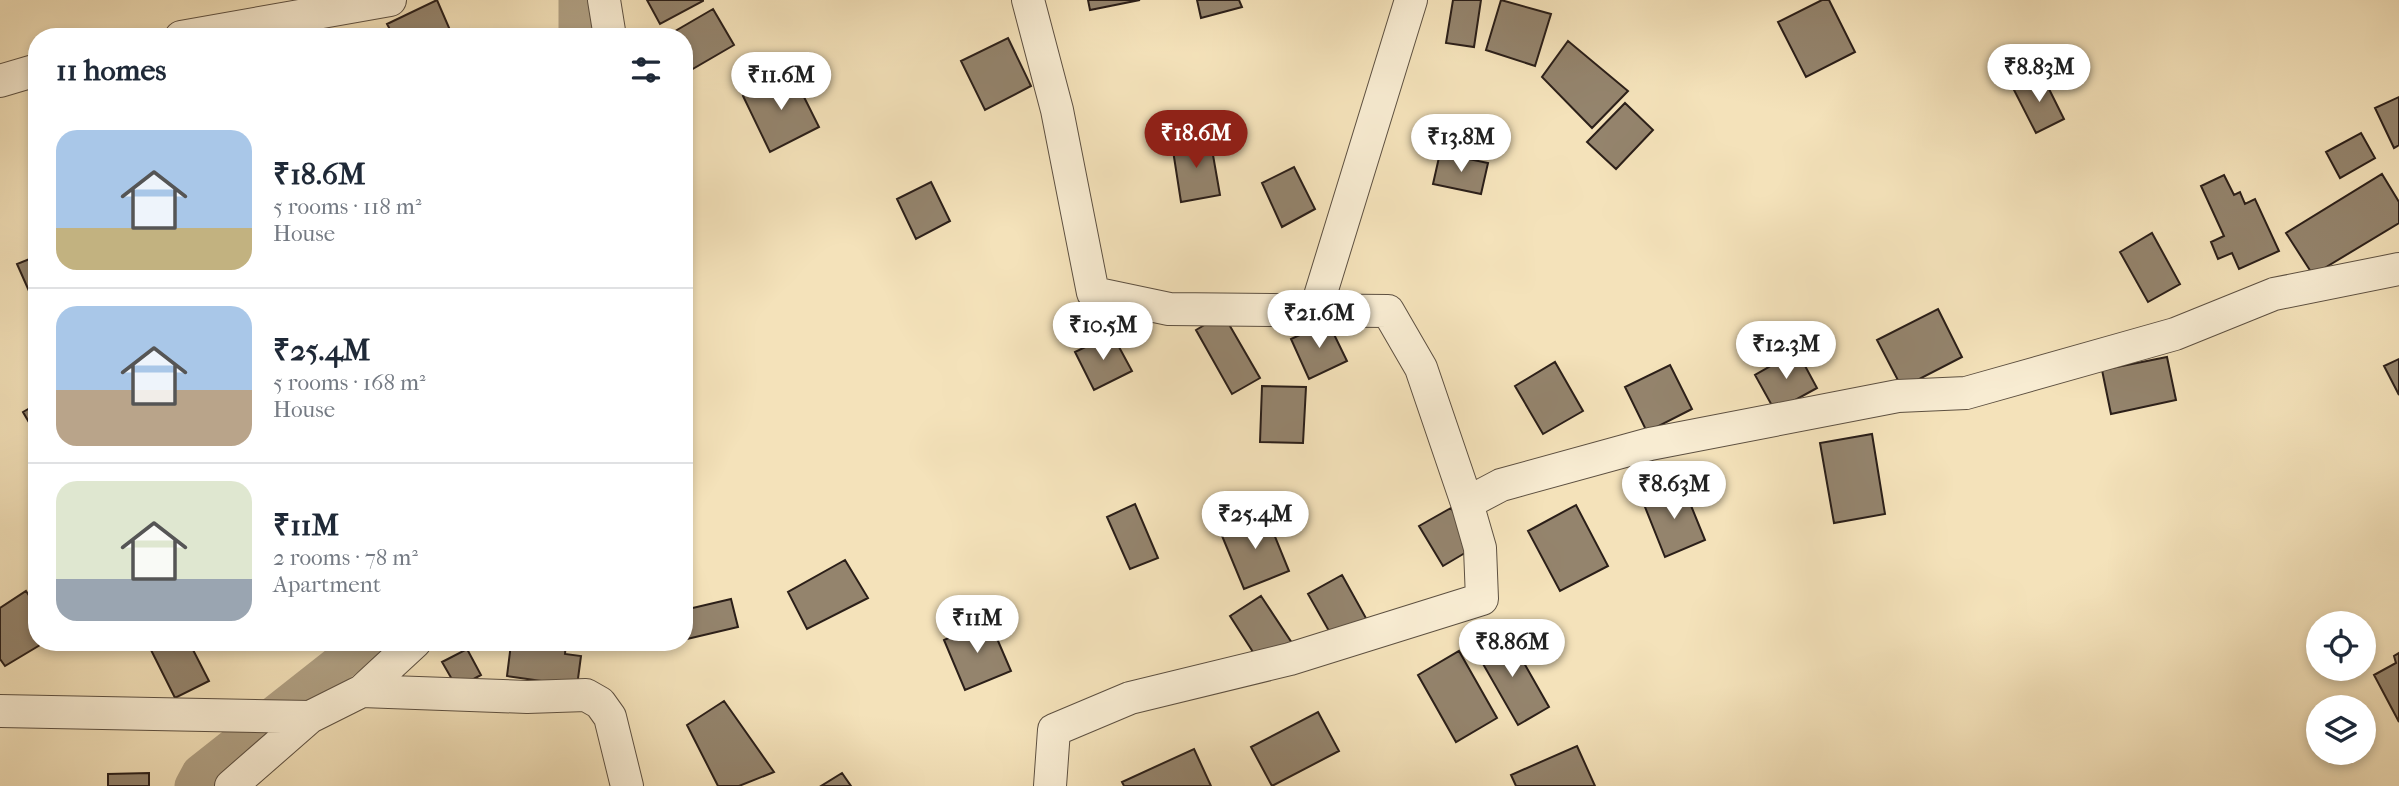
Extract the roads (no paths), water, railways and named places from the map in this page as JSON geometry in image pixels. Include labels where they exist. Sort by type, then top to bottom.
[{"type":"street","points":[[232,28],[390,0]]},
{"type":"street","points":[[604,0],[609,28]]},
{"type":"street","points":[[1028,0],[1057,110],[1093,293],[1169,309],[1388,310],[1421,368],[1467,503],[1480,548],[1482,599],[1290,659],[1130,698],[1054,730],[1050,786]]},
{"type":"street","points":[[1316,309],[1411,0]]},
{"type":"street","points":[[0,81],[28,73]]},
{"type":"street","points":[[1467,503],[1501,485],[1650,444],[1898,396],[1966,393],[2175,334],[2274,294],[2399,269]]},
{"type":"street","points":[[231,786],[309,718],[362,691],[405,651]]},
{"type":"street","points":[[362,691],[586,695],[600,703],[610,717],[626,786]]},
{"type":"street","points":[[0,711],[309,718]]},
{"type":"waterway","points":[[577,0],[577,28]]},
{"type":"waterway","points":[[193,786],[200,773],[355,651]]}]
